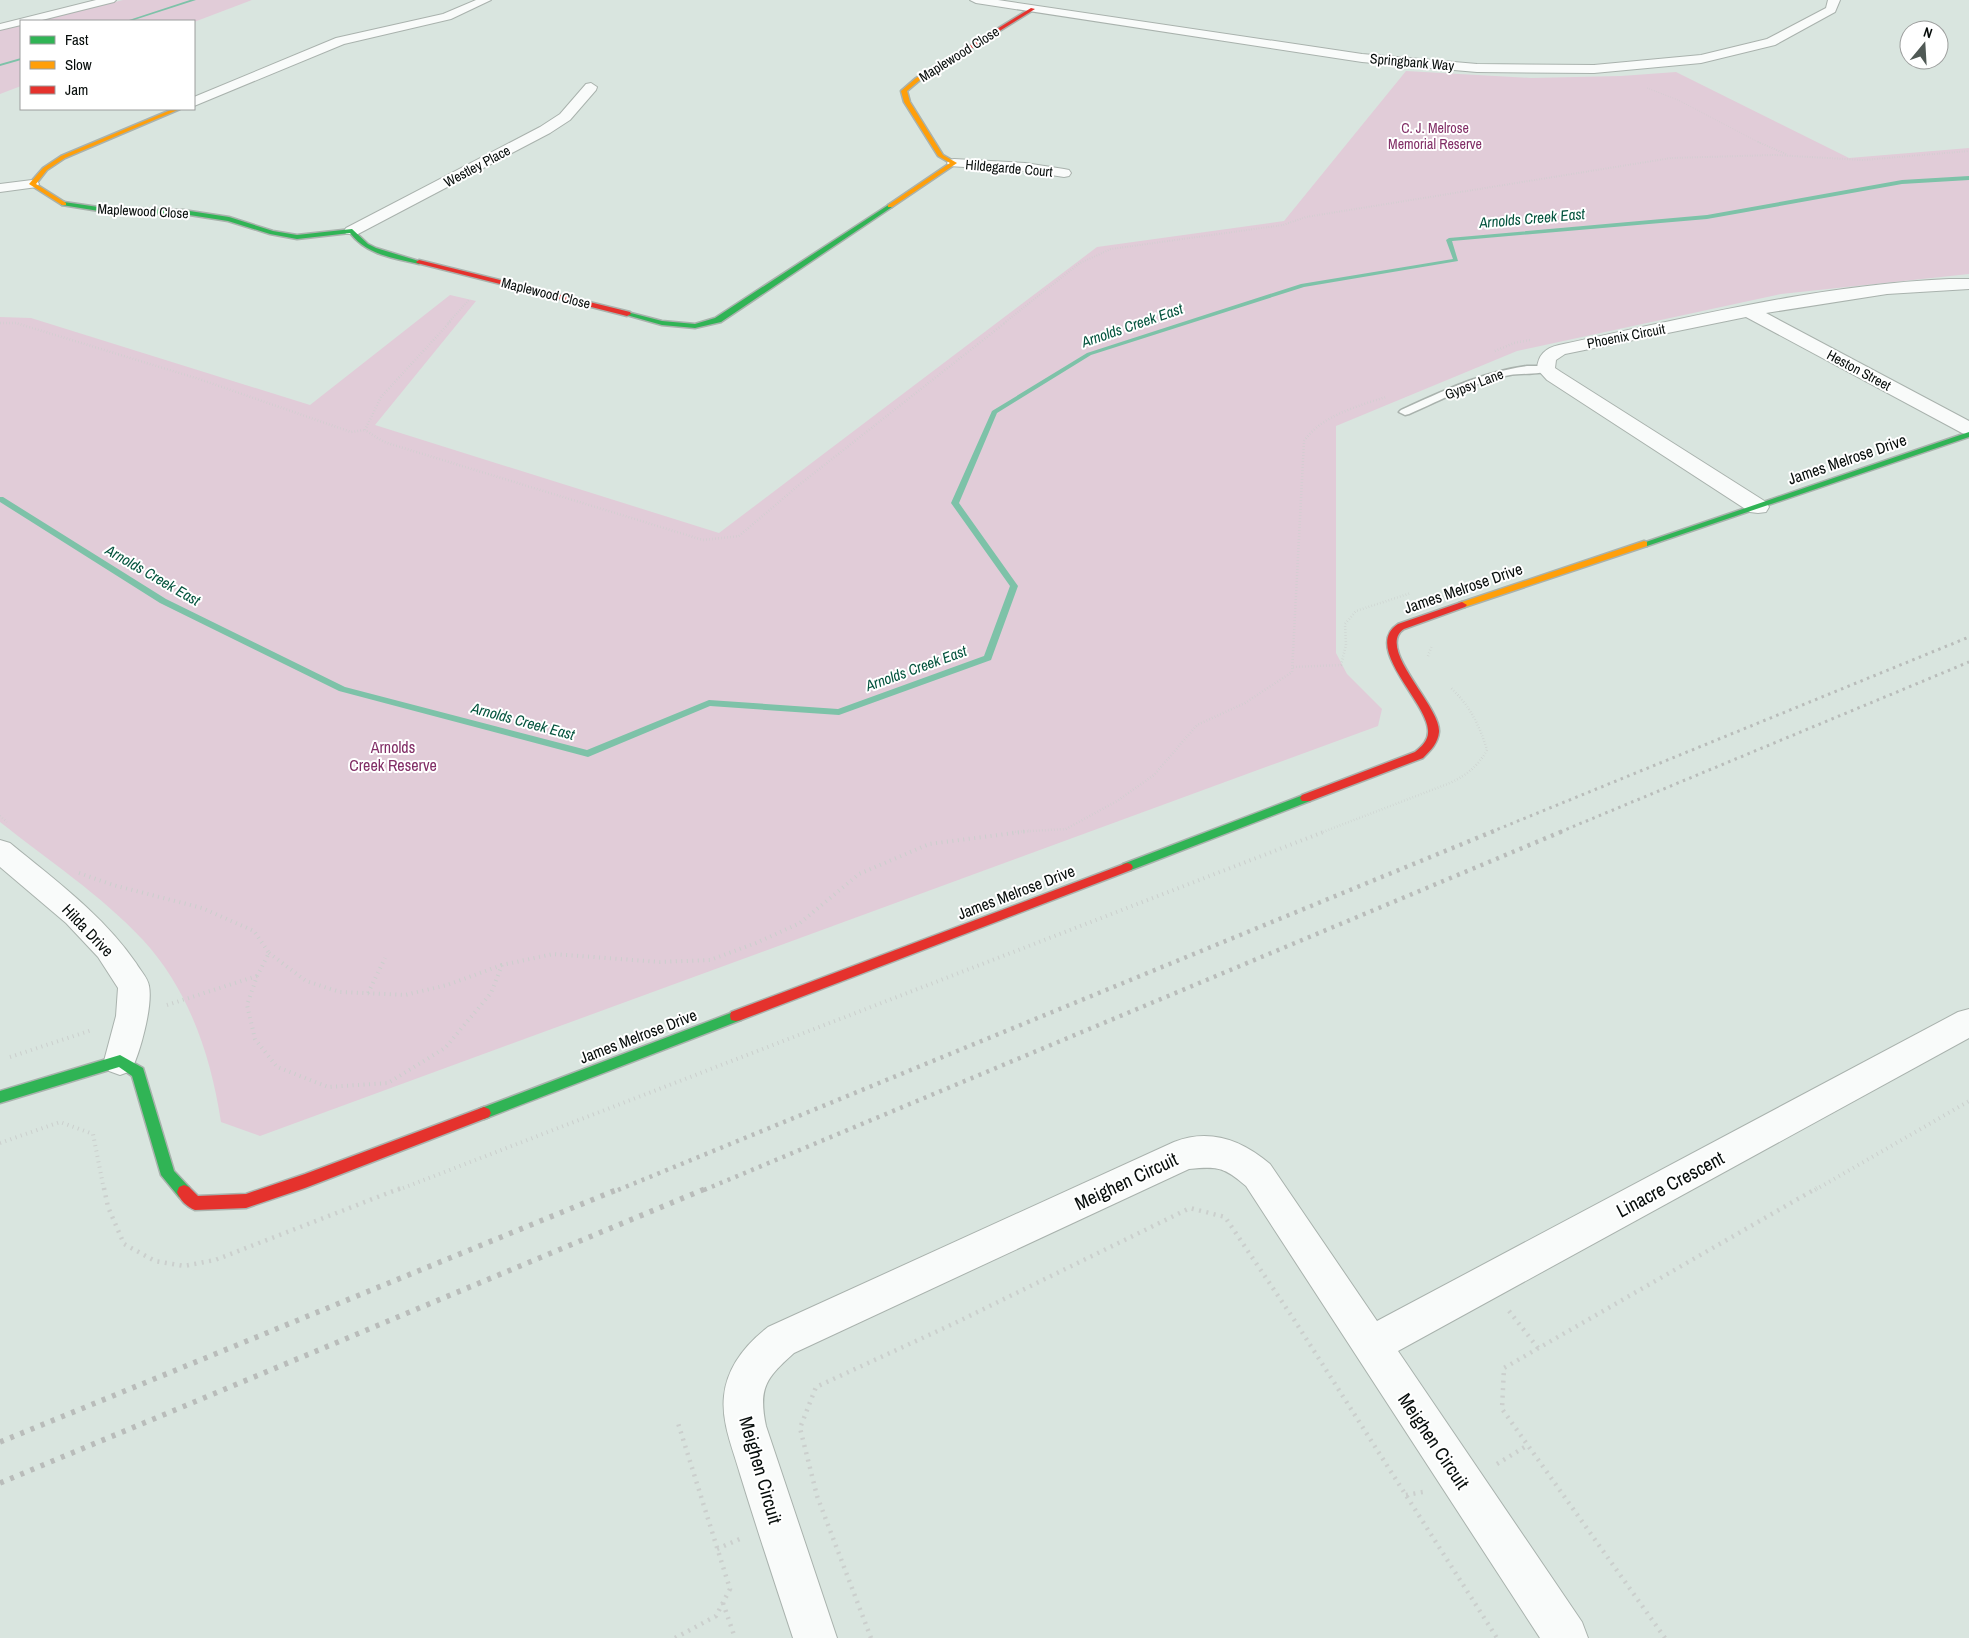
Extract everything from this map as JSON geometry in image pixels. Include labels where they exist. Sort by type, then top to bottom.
[{"type":"street","points":[[29,20],[110,0]]},
{"type":"street","points":[[195,102],[340,40],[447,17],[485,0]]},
{"type":"street","name":"Springbank Way","points":[[976,0],[1362,58],[1476,68],[1594,69],[1701,58],[1771,42],[1831,10],[1834,0]]},
{"type":"street","name":"Maplewood Close","points":[[32,184],[65,204],[105,210],[183,212],[229,219],[272,234],[297,238],[352,231],[359,242],[372,250],[662,323],[695,326],[718,320],[954,163],[941,156],[906,102],[904,92],[918,79],[1033,8]]},
{"type":"street","points":[[0,27],[20,22]]},
{"type":"street","name":"Westley Place","points":[[352,231],[546,130],[565,117],[591,87]]},
{"type":"street","points":[[0,188],[32,184],[45,169],[63,156],[175,110]]},
{"type":"street","name":"Hildegarde Court","points":[[954,163],[1064,173]]},
{"type":"street","name":"Phoenix Circuit","points":[[1546,369],[1547,358],[1559,350],[1748,311],[1848,294],[1950,284],[1969,284]]},
{"type":"street","name":"Heston Street","points":[[1748,311],[1969,429]]},
{"type":"street","points":[[1546,369],[1554,376],[1758,507]]},
{"type":"street","name":"James Melrose Drive","points":[[120,1061],[138,1072],[168,1175],[195,1203],[246,1201],[305,1181],[1418,755],[1431,743],[1433,728],[1430,714],[1394,658],[1391,640],[1398,628],[1492,594],[1758,507],[1969,434]]},
{"type":"street","name":"Hilda Drive","points":[[0,852],[76,915],[109,948],[134,986],[132,1016],[120,1061]]},
{"type":"street","name":"Linacre Crescent","points":[[1371,1345],[1969,1022]]},
{"type":"street","points":[[0,1097],[120,1061]]},
{"type":"street","name":"Meighen Circuit","points":[[815,1638],[776,1524],[745,1420],[743,1397],[750,1374],[763,1355],[781,1340],[1186,1153],[1220,1151],[1243,1161],[1258,1176],[1566,1638]]},
{"type":"lane","name":"Gypsy Lane","points":[[1405,412],[1491,376],[1526,367],[1546,369]]},
{"type":"path","points":[[1644,86],[1678,100],[1767,147],[1792,155]]},
{"type":"path","points":[[0,322],[16,323],[190,376],[351,432],[365,430],[384,442],[703,540],[739,536],[799,485],[1080,263],[1111,249],[1283,225],[1306,217],[1671,158],[1792,155],[1863,160],[1969,151]]},
{"type":"path","points":[[365,430],[381,397],[488,278]]},
{"type":"path","points":[[1492,352],[1514,343],[1534,339]]},
{"type":"path","points":[[77,872],[113,886],[202,908],[254,931],[270,953],[306,981],[340,992],[405,995],[447,985],[502,964],[553,954],[660,962],[710,960],[756,943],[800,922],[859,874],[929,844],[1015,832],[1066,828],[1117,801],[1154,775],[1197,725],[1245,703],[1292,672],[1304,441],[1306,435],[1338,415],[1393,394]]},
{"type":"path","points":[[0,816],[8,822]]},
{"type":"path","points":[[270,953],[257,976],[247,1005],[255,1039],[277,1067],[328,1087],[388,1083],[445,1048],[491,993],[502,964]]},
{"type":"path","points":[[368,993],[385,958]]},
{"type":"path","points":[[1665,1638],[1502,1409],[1504,1368],[1969,1101]]},
{"type":"path","points":[[871,1638],[817,1496],[800,1428],[816,1387],[955,1323],[1190,1208],[1225,1217],[1293,1318],[1497,1638]]},
{"type":"path","points":[[675,1638],[716,1616],[730,1588],[678,1423]]},
{"type":"path","points":[[723,1602],[735,1638]]},
{"type":"green space","points":[[123,0],[252,0],[195,22],[195,20],[40,20]]},
{"type":"green space","points":[[20,25],[20,86],[0,94],[0,30]]},
{"type":"green space","name":"Arnolds Creek Reserve","points":[[1406,71],[1531,78],[1621,76],[1676,72],[1849,158],[1969,148],[1969,274],[1781,294],[1517,351],[1336,426],[1336,653],[1347,674],[1382,709],[1378,726],[260,1136],[221,1122],[211,1073],[196,1025],[173,980],[159,959],[143,940],[110,908],[0,822],[0,317],[31,318],[310,405],[450,295],[476,301],[375,425],[719,533],[1097,247],[1284,221]]},
{"type":"waterway","points":[[131,20],[194,0]]},
{"type":"waterway","points":[[0,65],[20,59]]},
{"type":"waterway","name":"Arnolds Creek East","points":[[0,499],[163,601],[342,689],[588,754],[709,703],[839,712],[988,658],[1014,586],[955,503],[994,412],[1089,354],[1303,285],[1456,260],[1449,240],[1707,217],[1902,182],[1969,178]]},
{"type":"railway","points":[[1491,832],[1969,637]]},
{"type":"railway","points":[[1560,832],[1969,662]]},
{"type":"railway","points":[[618,1190],[1494,831]]},
{"type":"railway","points":[[704,1190],[1563,831]]},
{"type":"railway","points":[[0,1442],[621,1188]]},
{"type":"railway","points":[[0,1483],[707,1188]]},
{"type":"traffic: fast","points":[[64,204],[105,210],[183,212],[229,219],[272,233],[297,237],[352,231],[358,239],[373,250],[419,262]]},
{"type":"traffic: fast","points":[[627,314],[662,323],[695,326],[718,320],[890,206]]},
{"type":"traffic: fast","points":[[1644,544],[1969,434]]},
{"type":"traffic: fast","points":[[1127,867],[1306,798]]},
{"type":"traffic: fast","points":[[484,1113],[736,1016]]},
{"type":"traffic: fast","points":[[0,1097],[120,1061],[138,1072],[168,1175],[184,1192]]},
{"type":"traffic: slow","points":[[890,206],[954,163],[941,156],[907,102],[904,91],[918,79],[943,64]]},
{"type":"traffic: slow","points":[[64,204],[32,184],[45,169],[63,157],[175,110]]},
{"type":"traffic: slow","points":[[1462,605],[1644,544]]},
{"type":"traffic: jam","points":[[943,64],[1033,9]]},
{"type":"traffic: jam","points":[[419,262],[627,314]]},
{"type":"traffic: jam","points":[[1306,798],[1419,755],[1430,744],[1434,731],[1430,716],[1401,670],[1394,655],[1392,641],[1397,629],[1401,626],[1462,605]]},
{"type":"traffic: jam","points":[[736,1016],[1127,867]]},
{"type":"traffic: jam","points":[[184,1192],[195,1203],[246,1201],[305,1181],[484,1113]]},
{"type":"park label","name":"C. J. Melrose Memorial Reserve","points":[[1435,136]]}]
